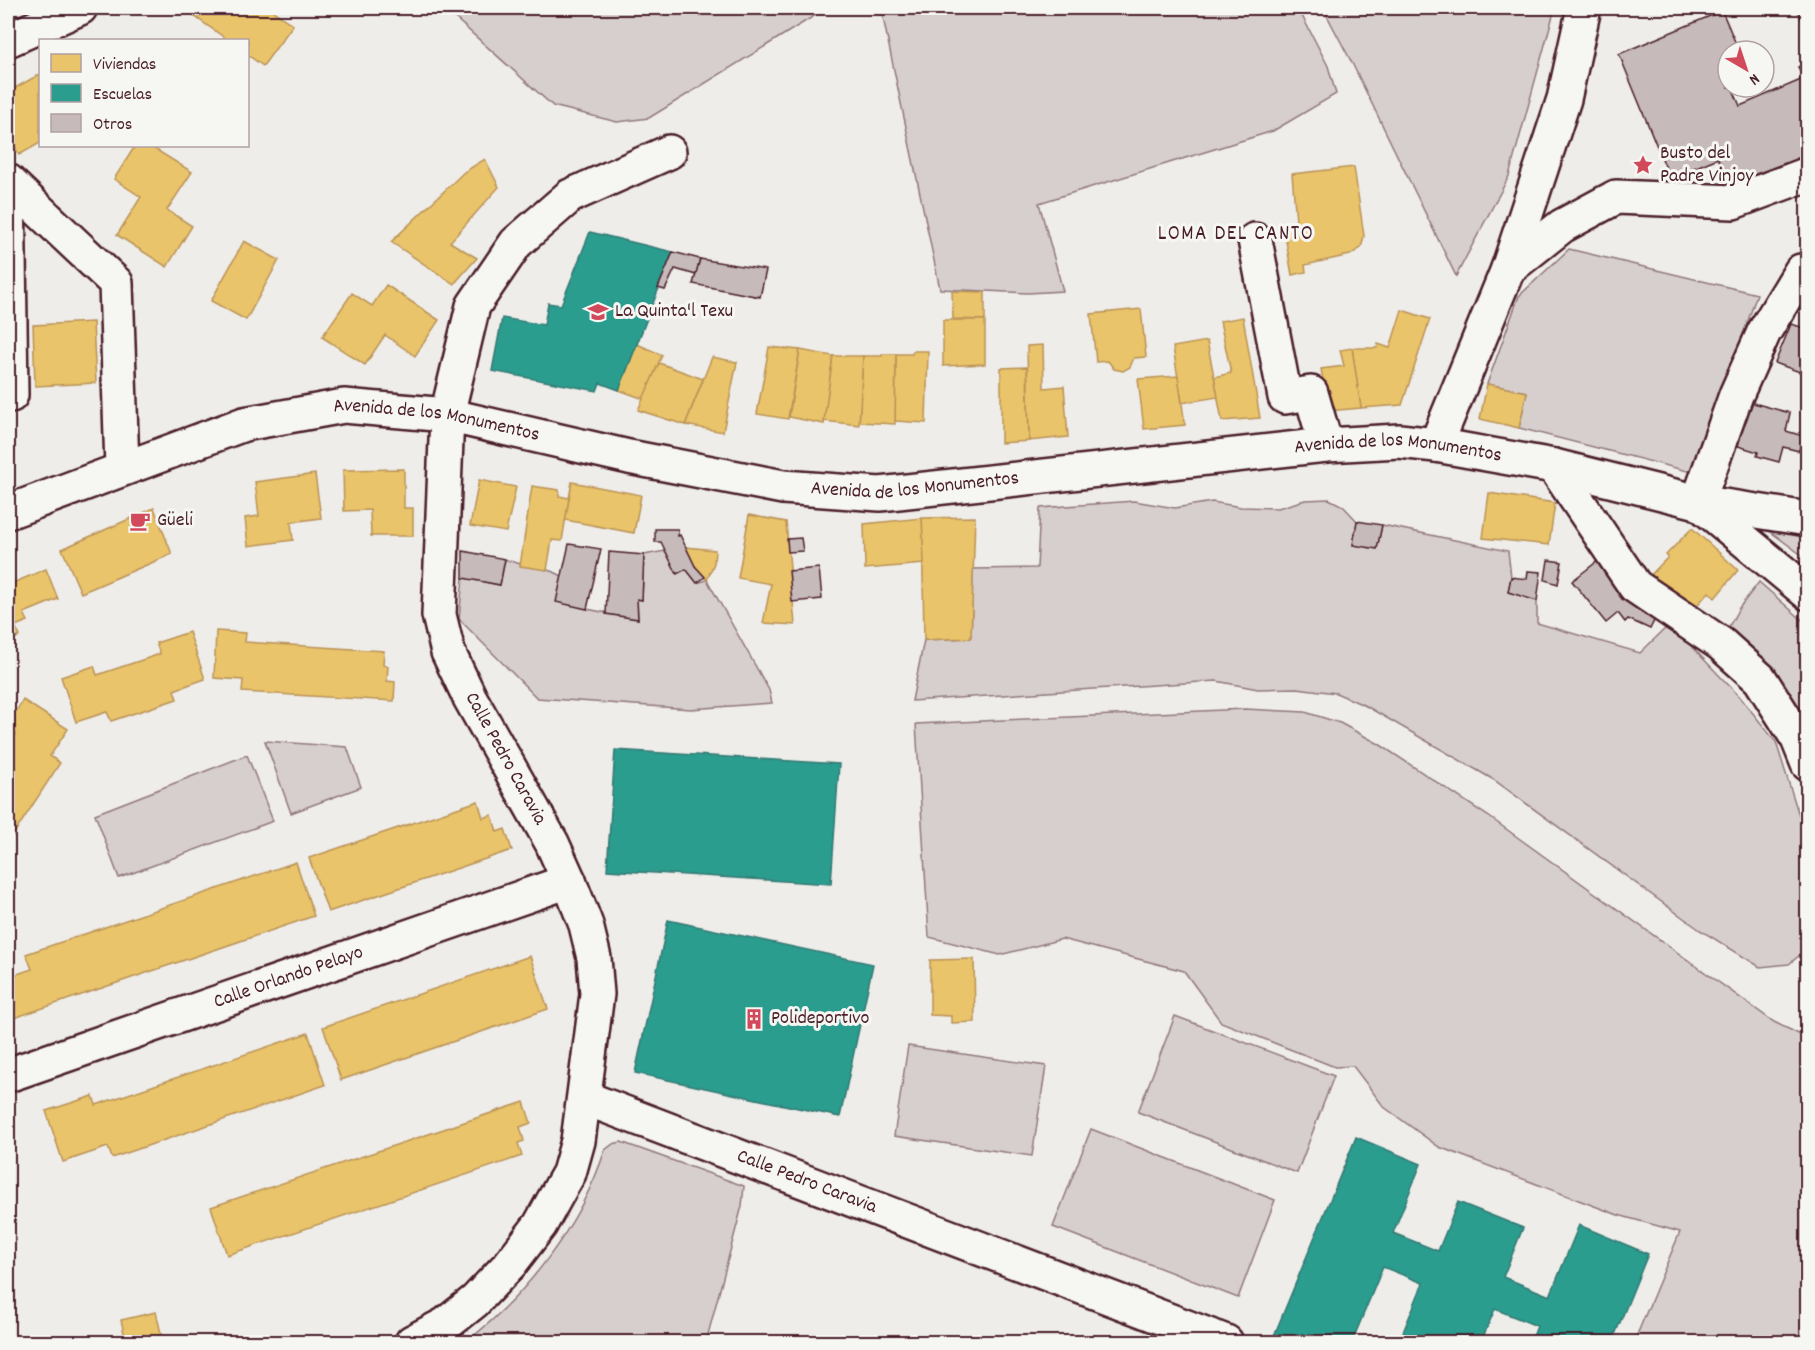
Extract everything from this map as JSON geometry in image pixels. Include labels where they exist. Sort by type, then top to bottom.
[{"type":"street","points":[[8,40],[80,8]]},
{"type":"street","points":[[1436,445],[1508,269],[1564,99],[1584,8]]},
{"type":"street","name":"Calle Pedro Caravia","points":[[412,1342],[446,1324],[475,1301],[510,1264],[540,1225],[574,1158],[585,1098],[597,994],[594,958],[586,925],[569,881],[552,843],[470,698],[448,652],[439,615],[447,415],[473,306],[516,243],[570,196],[669,152]]},
{"type":"street","points":[[1508,269],[1562,226],[1616,197],[1733,202],[1808,174]]},
{"type":"street","points":[[8,181],[11,395]]},
{"type":"street","points":[[8,181],[116,283],[122,468]]},
{"type":"street","points":[[1255,240],[1285,397],[1311,393],[1326,445]]},
{"type":"street","points":[[1801,271],[1764,332],[1745,374],[1698,502],[1808,519]]},
{"type":"street","name":"Avenida de los Monumentos","points":[[8,512],[244,424],[344,406],[447,415],[629,457],[783,487],[880,494],[1326,445],[1399,441],[1436,445],[1554,466],[1698,502],[1808,594]]},
{"type":"street","points":[[1554,466],[1635,586],[1721,644],[1760,679],[1798,739],[1808,764]]},
{"type":"street","name":"Calle Orlando Pelayo","points":[[8,1075],[569,881]]},
{"type":"street","name":"Calle Pedro Caravia","points":[[585,1098],[1226,1342]]},
{"type":"shaded area","points":[[444,8],[827,8],[649,118],[617,122],[553,106]]},
{"type":"shaded area","points":[[881,8],[1298,8],[1328,66],[1336,94],[1273,131],[1039,203],[1063,291],[1028,293],[940,289]]},
{"type":"shaded area","points":[[1323,8],[1555,8],[1509,176],[1456,276],[1353,65]]},
{"type":"shaded area","points":[[1569,249],[1757,294],[1699,465],[1691,472],[1519,428],[1527,392],[1487,384],[1519,296]]},
{"type":"shaded area","points":[[1329,499],[1343,506],[1357,521],[1353,545],[1377,549],[1382,525],[1508,551],[1511,577],[1508,592],[1537,601],[1537,623],[1640,653],[1670,624],[1740,697],[1776,742],[1807,841],[1806,950],[1789,964],[1760,967],[1700,930],[1494,780],[1366,706],[1336,693],[1297,688],[1258,689],[1216,681],[912,701],[924,640],[971,638],[973,569],[1037,568],[1040,508],[1134,501],[1175,508],[1212,502],[1241,507],[1278,508],[1305,500]]},
{"type":"shaded area","points":[[1776,526],[1807,532],[1807,559],[1771,532]]},
{"type":"shaded area","points":[[665,551],[677,573],[686,569],[697,583],[707,580],[769,690],[772,703],[691,709],[537,698],[459,619],[463,578],[500,585],[505,559],[559,574],[587,609],[638,619],[637,599],[642,600],[644,555]]},
{"type":"shaded area","points":[[1759,582],[1807,624],[1807,740],[1726,632],[1739,608]]},
{"type":"shaded area","points":[[1245,709],[1305,712],[1340,723],[1379,744],[1488,816],[1774,1022],[1807,1038],[1807,1342],[1634,1342],[1680,1232],[1618,1215],[1439,1147],[1384,1107],[1353,1066],[1335,1067],[1221,1022],[1184,971],[1062,939],[1000,955],[929,937],[916,724]]},
{"type":"shaded area","points":[[265,741],[347,747],[361,787],[291,813]]},
{"type":"shaded area","points":[[247,755],[273,821],[119,878],[95,814]]},
{"type":"shaded area","points":[[1175,1016],[1334,1076],[1297,1173],[1138,1112]]},
{"type":"shaded area","points":[[908,1046],[1046,1066],[1032,1156],[894,1136]]},
{"type":"shaded area","points":[[1091,1129],[1275,1200],[1238,1298],[1053,1227]]},
{"type":"shaded area","points":[[621,1142],[744,1186],[742,1206],[706,1342],[466,1342],[510,1303],[549,1256],[582,1205],[605,1150]]},
{"type":"building: Viviendas","points":[[200,8],[269,8],[293,25],[263,66],[249,56],[249,39],[227,39],[194,16]]},
{"type":"building: Viviendas","points":[[39,75],[39,144],[19,155],[8,134],[8,92]]},
{"type":"building: Viviendas","points":[[134,147],[152,147],[192,172],[167,210],[192,226],[167,267],[117,235],[141,197],[114,179]]},
{"type":"building: Viviendas","points":[[485,159],[499,187],[450,242],[477,258],[454,284],[391,242],[464,172]]},
{"type":"building: Viviendas","points":[[1354,167],[1364,236],[1361,248],[1350,255],[1305,265],[1306,272],[1292,275],[1283,224],[1296,221],[1292,174]]},
{"type":"building: Viviendas","points":[[244,241],[279,260],[246,320],[211,301]]},
{"type":"building: Viviendas","points":[[386,285],[439,320],[415,356],[385,335],[365,365],[322,337],[352,293],[372,306]]},
{"type":"building: Viviendas","points":[[952,291],[985,292],[985,320],[953,319]]},
{"type":"building: Viviendas","points":[[1141,309],[1146,357],[1134,358],[1130,367],[1123,371],[1114,369],[1108,361],[1096,362],[1091,314]]},
{"type":"building: Viviendas","points":[[1402,310],[1430,319],[1402,405],[1361,408],[1352,348],[1377,348],[1378,344],[1390,348]]},
{"type":"building: Viviendas","points":[[1243,317],[1260,418],[1222,421],[1214,377],[1231,373],[1220,321]]},
{"type":"building: Viviendas","points":[[943,320],[985,320],[985,364],[943,366]]},
{"type":"building: Viviendas","points":[[93,322],[96,383],[35,386],[33,325]]},
{"type":"building: Viviendas","points":[[1207,341],[1218,397],[1182,403],[1173,347]]},
{"type":"building: Viviendas","points":[[637,344],[662,355],[644,399],[619,390]]},
{"type":"building: Viviendas","points":[[1043,345],[1044,388],[1064,386],[1068,437],[1029,441],[1027,346]]},
{"type":"building: Viviendas","points":[[769,347],[800,350],[788,419],[757,414]]},
{"type":"building: Viviendas","points":[[1352,348],[1361,408],[1328,411],[1321,369],[1344,366],[1340,350]]},
{"type":"building: Viviendas","points":[[800,350],[833,356],[824,424],[789,417]]},
{"type":"building: Viviendas","points":[[913,351],[928,351],[926,423],[895,421],[896,354],[912,354]]},
{"type":"building: Viviendas","points":[[882,354],[896,354],[895,424],[859,422],[863,356],[882,356]]},
{"type":"building: Viviendas","points":[[833,356],[863,356],[859,425],[824,421]]},
{"type":"building: Viviendas","points":[[712,357],[737,362],[723,432],[685,425]]},
{"type":"building: Viviendas","points":[[659,363],[703,379],[685,425],[638,410]]},
{"type":"building: Viviendas","points":[[1027,367],[1029,441],[1001,443],[1001,368]]},
{"type":"building: Viviendas","points":[[1178,376],[1185,425],[1144,429],[1138,379]]},
{"type":"building: Viviendas","points":[[1487,384],[1527,392],[1519,428],[1480,419]]},
{"type":"building: Viviendas","points":[[404,469],[404,508],[413,508],[413,536],[371,536],[370,510],[344,511],[343,470]]},
{"type":"building: Viviendas","points":[[315,474],[321,518],[291,522],[293,540],[248,546],[245,518],[259,516],[255,482]]},
{"type":"building: Viviendas","points":[[479,480],[516,487],[506,532],[470,526]]},
{"type":"building: Viviendas","points":[[572,482],[641,495],[634,533],[565,520]]},
{"type":"building: Viviendas","points":[[532,486],[559,490],[559,496],[569,498],[562,541],[552,540],[547,570],[520,566]]},
{"type":"building: Viviendas","points":[[1489,493],[1555,503],[1549,545],[1483,538]]},
{"type":"building: Viviendas","points":[[154,508],[172,554],[81,593],[62,549]]},
{"type":"building: Viviendas","points":[[749,515],[786,522],[795,625],[763,623],[771,584],[738,578]]},
{"type":"building: Viviendas","points":[[975,517],[971,638],[924,640],[922,518]]},
{"type":"building: Viviendas","points":[[922,518],[924,564],[865,569],[864,524]]},
{"type":"building: Viviendas","points":[[1692,528],[1738,570],[1715,598],[1709,592],[1691,612],[1647,579]]},
{"type":"building: Viviendas","points":[[686,547],[715,550],[714,563],[707,580],[695,566]]},
{"type":"building: Viviendas","points":[[46,569],[58,599],[24,613],[28,621],[15,626],[20,636],[8,641],[8,585]]},
{"type":"building: Viviendas","points":[[216,631],[246,633],[245,642],[384,651],[383,665],[388,666],[387,681],[395,682],[394,701],[242,692],[243,680],[214,678]]},
{"type":"building: Viviendas","points":[[189,632],[205,679],[174,690],[177,699],[111,721],[107,712],[76,722],[61,677],[94,666],[97,675],[160,654],[156,643]]},
{"type":"building: Viviendas","points":[[23,700],[68,729],[50,756],[60,763],[8,843],[8,747],[16,734],[8,729],[8,724]]},
{"type":"building: Viviendas","points":[[478,801],[483,818],[492,815],[497,832],[505,829],[512,850],[328,912],[309,858]]},
{"type":"building: Viviendas","points":[[296,862],[314,916],[8,1020],[8,977],[32,969],[26,954]]},
{"type":"building: Viviendas","points":[[530,956],[548,1009],[341,1080],[323,1027]]},
{"type":"building: Viviendas","points":[[974,959],[975,1022],[951,1023],[951,1016],[930,1015],[930,960]]},
{"type":"building: Viviendas","points":[[308,1033],[325,1085],[112,1158],[108,1147],[63,1162],[46,1111],[93,1096],[96,1105]]},
{"type":"building: Viviendas","points":[[524,1102],[531,1123],[520,1127],[524,1141],[518,1143],[522,1156],[227,1255],[211,1207]]},
{"type":"building: Viviendas","points":[[156,1312],[163,1342],[126,1342],[121,1320]]},
{"type":"building: Viviendas","points":[[8,1336],[29,1342],[8,1342]]},
{"type":"building: Viviendas","points":[[77,1336],[78,1342],[66,1342],[65,1338]]},
{"type":"building: Viviendas","points":[[125,1337],[126,1342],[99,1342]]},
{"type":"building: Escuelas","name":"La Quinta'l Texu","points":[[590,232],[673,252],[619,390],[600,383],[597,391],[492,371],[502,318],[544,325],[548,303],[561,305]]},
{"type":"building: Escuelas","points":[[615,750],[839,764],[831,884],[607,870]]},
{"type":"building: Escuelas","name":"Polideportivo","points":[[668,920],[873,964],[840,1117],[635,1073]]},
{"type":"building: Escuelas","points":[[1356,1137],[1421,1164],[1393,1233],[1438,1251],[1458,1202],[1523,1228],[1503,1277],[1550,1296],[1579,1225],[1648,1254],[1612,1342],[1531,1342],[1537,1326],[1495,1309],[1481,1342],[1399,1342],[1423,1283],[1383,1267],[1352,1342],[1283,1342],[1273,1338]]},
{"type":"building: Otros","points":[[1797,8],[1808,8],[1808,34]]},
{"type":"building: Otros","points":[[1722,11],[1734,39],[1716,39],[1716,99],[1737,99],[1740,106],[1756,99],[1776,99],[1776,91],[1803,79],[1798,67],[1808,63],[1808,154],[1730,186],[1718,158],[1670,178],[1619,54]]},
{"type":"building: Otros","points":[[673,252],[700,259],[696,275],[675,269],[665,290],[658,288]]},
{"type":"building: Otros","points":[[700,259],[766,270],[760,297],[693,284]]},
{"type":"building: Otros","points":[[1791,324],[1808,329],[1808,375],[1775,363]]},
{"type":"building: Otros","points":[[1750,402],[1790,413],[1786,431],[1803,436],[1799,451],[1783,447],[1779,462],[1757,456],[1758,452],[1738,446]]},
{"type":"building: Otros","points":[[1803,436],[1808,437],[1808,453],[1799,451]]},
{"type":"building: Otros","points":[[1357,521],[1382,525],[1377,549],[1353,545]]},
{"type":"building: Otros","points":[[655,529],[678,529],[678,536],[680,535],[695,566],[705,577],[697,583],[686,569],[677,574],[661,542],[655,542]]},
{"type":"building: Otros","points":[[801,538],[803,551],[788,552],[787,539]]},
{"type":"building: Otros","points":[[569,544],[601,549],[587,609],[556,602]]},
{"type":"building: Otros","points":[[463,551],[505,559],[500,585],[463,578]]},
{"type":"building: Otros","points":[[609,552],[644,555],[642,600],[637,599],[638,619],[606,614]]},
{"type":"building: Otros","points":[[1548,560],[1562,562],[1558,584],[1545,580]]},
{"type":"building: Otros","points":[[1599,560],[1658,613],[1650,629],[1628,619],[1625,622],[1618,613],[1606,623],[1572,581]]},
{"type":"building: Otros","points":[[819,568],[822,599],[792,602],[789,571]]},
{"type":"building: Otros","points":[[1528,571],[1541,572],[1537,601],[1508,592],[1511,577],[1527,579]]},
{"type":"place","name":"Busto del Padre Vinjoy","points":[[1643,165]]},
{"type":"place","name":"La Quinta'l Texu","points":[[598,312]]},
{"type":"place","name":"Güeli","points":[[140,521]]},
{"type":"place","name":"Polideportivo","points":[[754,1019]]},
{"type":"district","name":"LOMA DEL CANTO","points":[[1236,235]]}]
